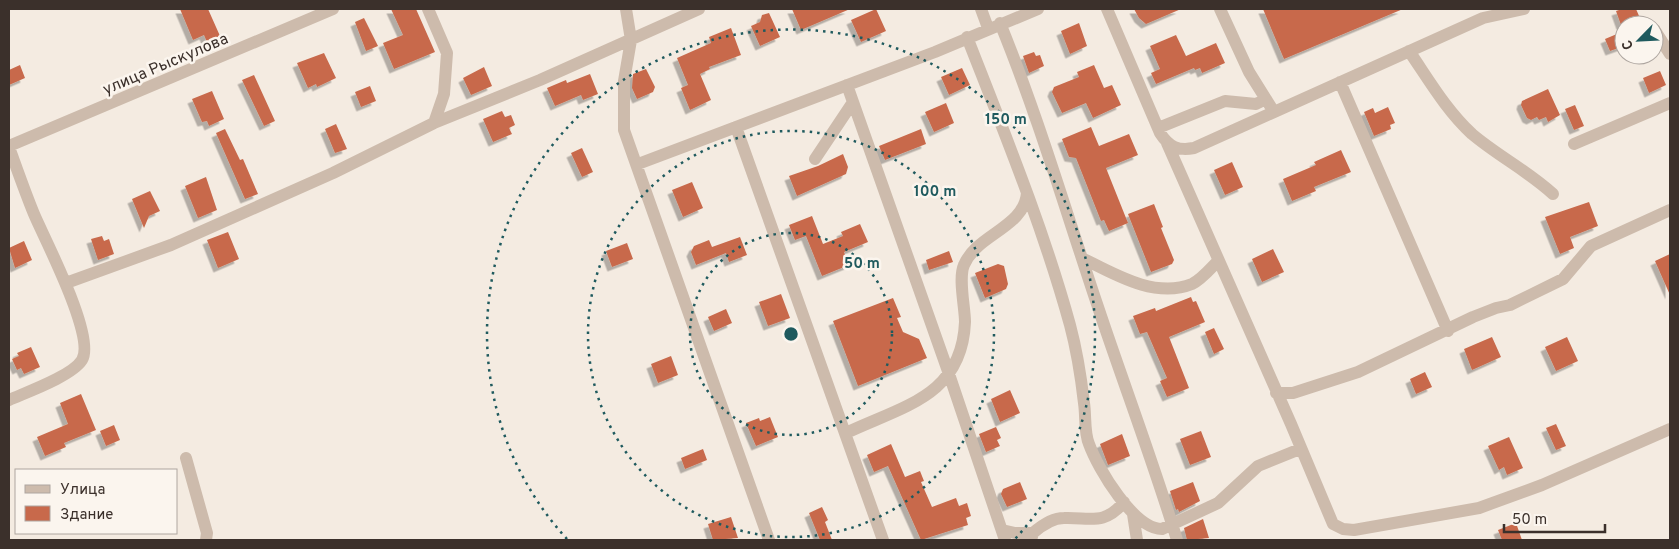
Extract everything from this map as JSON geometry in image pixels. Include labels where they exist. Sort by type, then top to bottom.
[{"type":"street","name":"улица Рыскулова","points":[[9,146],[333,9]]},
{"type":"street","points":[[428,9],[447,53],[444,94],[434,123]]},
{"type":"street","points":[[626,9],[631,40],[624,81],[624,130],[638,164],[769,540]]},
{"type":"street","points":[[66,283],[171,245],[333,173],[434,123],[631,40],[699,9]]},
{"type":"street","points":[[981,9],[994,26],[1032,104],[1176,540]]},
{"type":"street","points":[[638,164],[847,85],[1038,9]]},
{"type":"street","points":[[1107,9],[1333,524],[1343,529],[1354,530],[1480,508],[1542,485],[1670,429]]},
{"type":"street","points":[[1220,9],[1249,72],[1274,112]]},
{"type":"street","points":[[1167,143],[1176,148],[1194,148],[1483,18],[1524,9]]},
{"type":"street","points":[[967,38],[1026,193],[1070,326],[1081,375],[1088,442],[1096,461],[1133,514],[1153,529],[1162,529],[1218,503],[1258,466],[1300,449]]},
{"type":"street","points":[[1409,51],[1452,115],[1492,150],[1535,177],[1553,194]]},
{"type":"street","points":[[1340,82],[1448,331]]},
{"type":"street","points":[[847,85],[949,374],[1003,535],[1032,537],[1041,526],[1062,518],[1092,520],[1106,518],[1116,512],[1124,502]]},
{"type":"street","points":[[1158,128],[1225,101],[1256,104],[1266,99]]},
{"type":"street","points":[[815,159],[853,102]]},
{"type":"street","points":[[1574,144],[1670,103]]},
{"type":"street","points":[[736,127],[883,540]]},
{"type":"street","points":[[9,146],[34,214],[66,283],[82,333],[84,349],[82,360],[59,378],[9,400]]},
{"type":"street","points":[[846,433],[915,402],[938,387],[949,374],[960,358],[964,337],[963,266],[976,248],[1017,216],[1026,205],[1026,193]]},
{"type":"street","points":[[1276,392],[1293,393],[1358,372],[1448,331],[1473,317],[1510,305],[1563,279],[1591,246],[1670,210]]},
{"type":"street","points":[[1082,258],[1117,276],[1152,287],[1175,288],[1193,284],[1218,261]]},
{"type":"street","points":[[186,458],[207,534],[206,540]]},
{"type":"street","points":[[1133,514],[1137,540]]},
{"type":"building","points":[[180,9],[208,9],[220,36],[207,42],[204,35],[193,40]]},
{"type":"building","points":[[391,9],[416,9],[435,52],[394,69],[383,43],[403,35]]},
{"type":"building","points":[[792,9],[850,9],[801,30]]},
{"type":"building","points":[[876,9],[886,31],[861,42],[851,20]]},
{"type":"building","points":[[1134,9],[1181,9],[1146,24],[1139,18]]},
{"type":"building","points":[[1263,9],[1403,9],[1284,59]]},
{"type":"building","points":[[1636,9],[1639,15],[1617,15],[1616,11]]},
{"type":"building","points":[[769,13],[780,37],[760,46],[751,26],[760,22],[762,15]]},
{"type":"building","points":[[364,18],[378,46],[366,51],[355,22]]},
{"type":"building","points":[[1079,23],[1087,46],[1070,54],[1061,31]]},
{"type":"building","points":[[731,28],[741,55],[709,67],[710,69],[700,74],[711,100],[690,110],[681,88],[688,85],[677,58],[711,43],[709,37]]},
{"type":"building","points":[[1176,35],[1186,56],[1216,43],[1225,63],[1202,73],[1200,68],[1195,70],[1194,68],[1156,84],[1151,73],[1160,69],[1150,46]]},
{"type":"building","points":[[1614,35],[1614,50],[1610,51],[1605,39]]},
{"type":"building","points":[[1034,52],[1036,56],[1040,55],[1044,66],[1029,73],[1023,56]]},
{"type":"building","points":[[324,53],[336,78],[317,87],[316,84],[308,88],[297,63]]},
{"type":"building","points":[[20,65],[25,78],[9,85],[9,70]]},
{"type":"building","points":[[1094,65],[1104,88],[1112,85],[1121,105],[1093,118],[1086,103],[1062,113],[1052,92],[1054,87],[1079,77],[1077,72]]},
{"type":"building","points":[[484,67],[492,86],[471,95],[463,78]]},
{"type":"building","points":[[962,68],[970,85],[949,95],[941,77]]},
{"type":"building","points":[[646,69],[655,87],[653,92],[637,99],[632,88],[633,74]]},
{"type":"building","points":[[1660,71],[1666,85],[1649,93],[1643,78]]},
{"type":"building","points":[[590,74],[598,94],[583,100],[581,95],[555,106],[547,88],[566,80],[567,83]]},
{"type":"building","points":[[254,75],[275,121],[264,126],[242,80]]},
{"type":"building","points":[[370,86],[376,101],[361,107],[355,92]]},
{"type":"building","points":[[1548,89],[1560,115],[1548,122],[1546,117],[1539,120],[1537,117],[1531,120],[1527,118],[1521,105],[1522,101]]},
{"type":"building","points":[[212,91],[224,119],[209,126],[207,121],[202,122],[192,99]]},
{"type":"building","points":[[946,103],[954,123],[934,132],[925,112]]},
{"type":"building","points":[[1575,105],[1584,126],[1574,130],[1565,109]]},
{"type":"building","points":[[1388,107],[1395,123],[1390,125],[1391,129],[1374,136],[1364,112],[1373,108],[1375,113]]},
{"type":"building","points":[[502,111],[505,117],[511,115],[515,125],[509,128],[512,134],[493,142],[483,119]]},
{"type":"building","points":[[336,124],[347,149],[335,153],[325,129]]},
{"type":"building","points":[[1091,127],[1099,146],[1129,134],[1138,155],[1106,168],[1128,223],[1109,231],[1104,220],[1101,221],[1076,158],[1069,157],[1062,139]]},
{"type":"building","points":[[225,129],[240,160],[243,159],[258,194],[245,199],[216,133]]},
{"type":"building","points":[[921,129],[926,144],[885,160],[879,146]]},
{"type":"building","points":[[582,148],[593,172],[582,177],[571,153]]},
{"type":"building","points":[[1341,150],[1351,172],[1314,187],[1316,191],[1292,201],[1283,179],[1316,165],[1314,162]]},
{"type":"building","points":[[843,154],[848,167],[846,174],[797,196],[789,176],[818,166]]},
{"type":"building","points":[[1232,162],[1243,187],[1225,195],[1214,170]]},
{"type":"building","points":[[206,177],[217,210],[198,218],[185,186]]},
{"type":"building","points":[[692,182],[703,208],[683,217],[672,190]]},
{"type":"building","points":[[150,191],[160,211],[149,216],[144,228],[132,199]]},
{"type":"building","points":[[1589,202],[1598,226],[1570,237],[1574,248],[1560,254],[1545,217]]},
{"type":"building","points":[[1154,204],[1174,260],[1172,264],[1151,272],[1128,214]]},
{"type":"building","points":[[812,216],[823,244],[843,236],[841,232],[860,224],[868,242],[844,252],[849,265],[822,276],[806,236],[795,240],[789,225]]},
{"type":"building","points":[[228,232],[239,259],[218,268],[207,240]]},
{"type":"building","points":[[102,236],[104,241],[109,239],[114,254],[98,260],[91,239]]},
{"type":"building","points":[[740,237],[747,255],[729,262],[726,253],[696,265],[691,252],[694,246],[709,240],[712,247]]},
{"type":"building","points":[[24,241],[32,260],[15,268],[9,248]]},
{"type":"building","points":[[627,243],[633,259],[612,267],[606,251]]},
{"type":"building","points":[[1273,249],[1284,272],[1262,282],[1252,259]]},
{"type":"building","points":[[949,251],[953,262],[929,270],[926,260]]},
{"type":"building","points":[[1670,254],[1670,295],[1655,261]]},
{"type":"building","points":[[998,264],[1004,266],[1008,284],[1006,289],[985,298],[975,273]]},
{"type":"building","points":[[781,294],[790,318],[768,326],[759,302]]},
{"type":"building","points":[[1191,297],[1193,302],[1196,301],[1205,322],[1169,337],[1189,388],[1167,397],[1160,381],[1167,378],[1147,332],[1140,334],[1133,316],[1155,308],[1156,311]]},
{"type":"building","points":[[893,298],[901,317],[897,318],[903,332],[919,339],[927,358],[858,386],[833,321]]},
{"type":"building","points":[[726,309],[732,323],[714,331],[708,317]]},
{"type":"building","points":[[1214,328],[1224,349],[1214,354],[1205,332]]},
{"type":"building","points":[[1492,337],[1501,357],[1472,370],[1464,349]]},
{"type":"building","points":[[1567,337],[1578,361],[1556,371],[1545,347]]},
{"type":"building","points":[[31,347],[40,367],[24,374],[21,368],[17,370],[12,359],[19,356],[17,353]]},
{"type":"building","points":[[671,356],[678,375],[658,383],[651,364]]},
{"type":"building","points":[[1425,372],[1432,387],[1416,394],[1410,379]]},
{"type":"building","points":[[1010,390],[1020,413],[1000,422],[991,399]]},
{"type":"building","points":[[81,394],[96,430],[64,443],[66,447],[45,456],[37,437],[68,424],[60,403]]},
{"type":"building","points":[[770,417],[778,437],[756,446],[746,423],[759,418],[760,421]]},
{"type":"building","points":[[1556,424],[1566,446],[1556,450],[1546,428]]},
{"type":"building","points":[[114,425],[120,440],[106,446],[100,431]]},
{"type":"building","points":[[996,427],[1001,438],[997,440],[1000,446],[986,452],[979,434]]},
{"type":"building","points":[[1201,431],[1211,457],[1190,465],[1180,439]]},
{"type":"building","points":[[1122,434],[1130,456],[1108,465],[1100,444]]},
{"type":"building","points":[[1509,437],[1523,468],[1507,475],[1504,467],[1499,470],[1488,446]]},
{"type":"building","points":[[891,444],[905,477],[920,471],[924,481],[921,482],[932,507],[956,498],[959,506],[967,503],[971,516],[966,518],[968,525],[921,540],[888,466],[874,472],[867,455]]},
{"type":"building","points":[[703,449],[707,460],[685,469],[681,458]]},
{"type":"building","points":[[1020,482],[1027,499],[1007,507],[1001,494],[1003,489]]},
{"type":"building","points":[[1193,482],[1200,501],[1179,512],[1178,509],[1176,510],[1170,491]]},
{"type":"building","points":[[822,507],[828,520],[825,522],[832,540],[820,540],[809,513]]},
{"type":"building","points":[[731,517],[738,538],[713,540],[708,524]]},
{"type":"building","points":[[1203,519],[1209,538],[1187,540],[1184,528]]},
{"type":"building","points":[[1516,523],[1522,540],[1502,540],[1498,530]]}]
